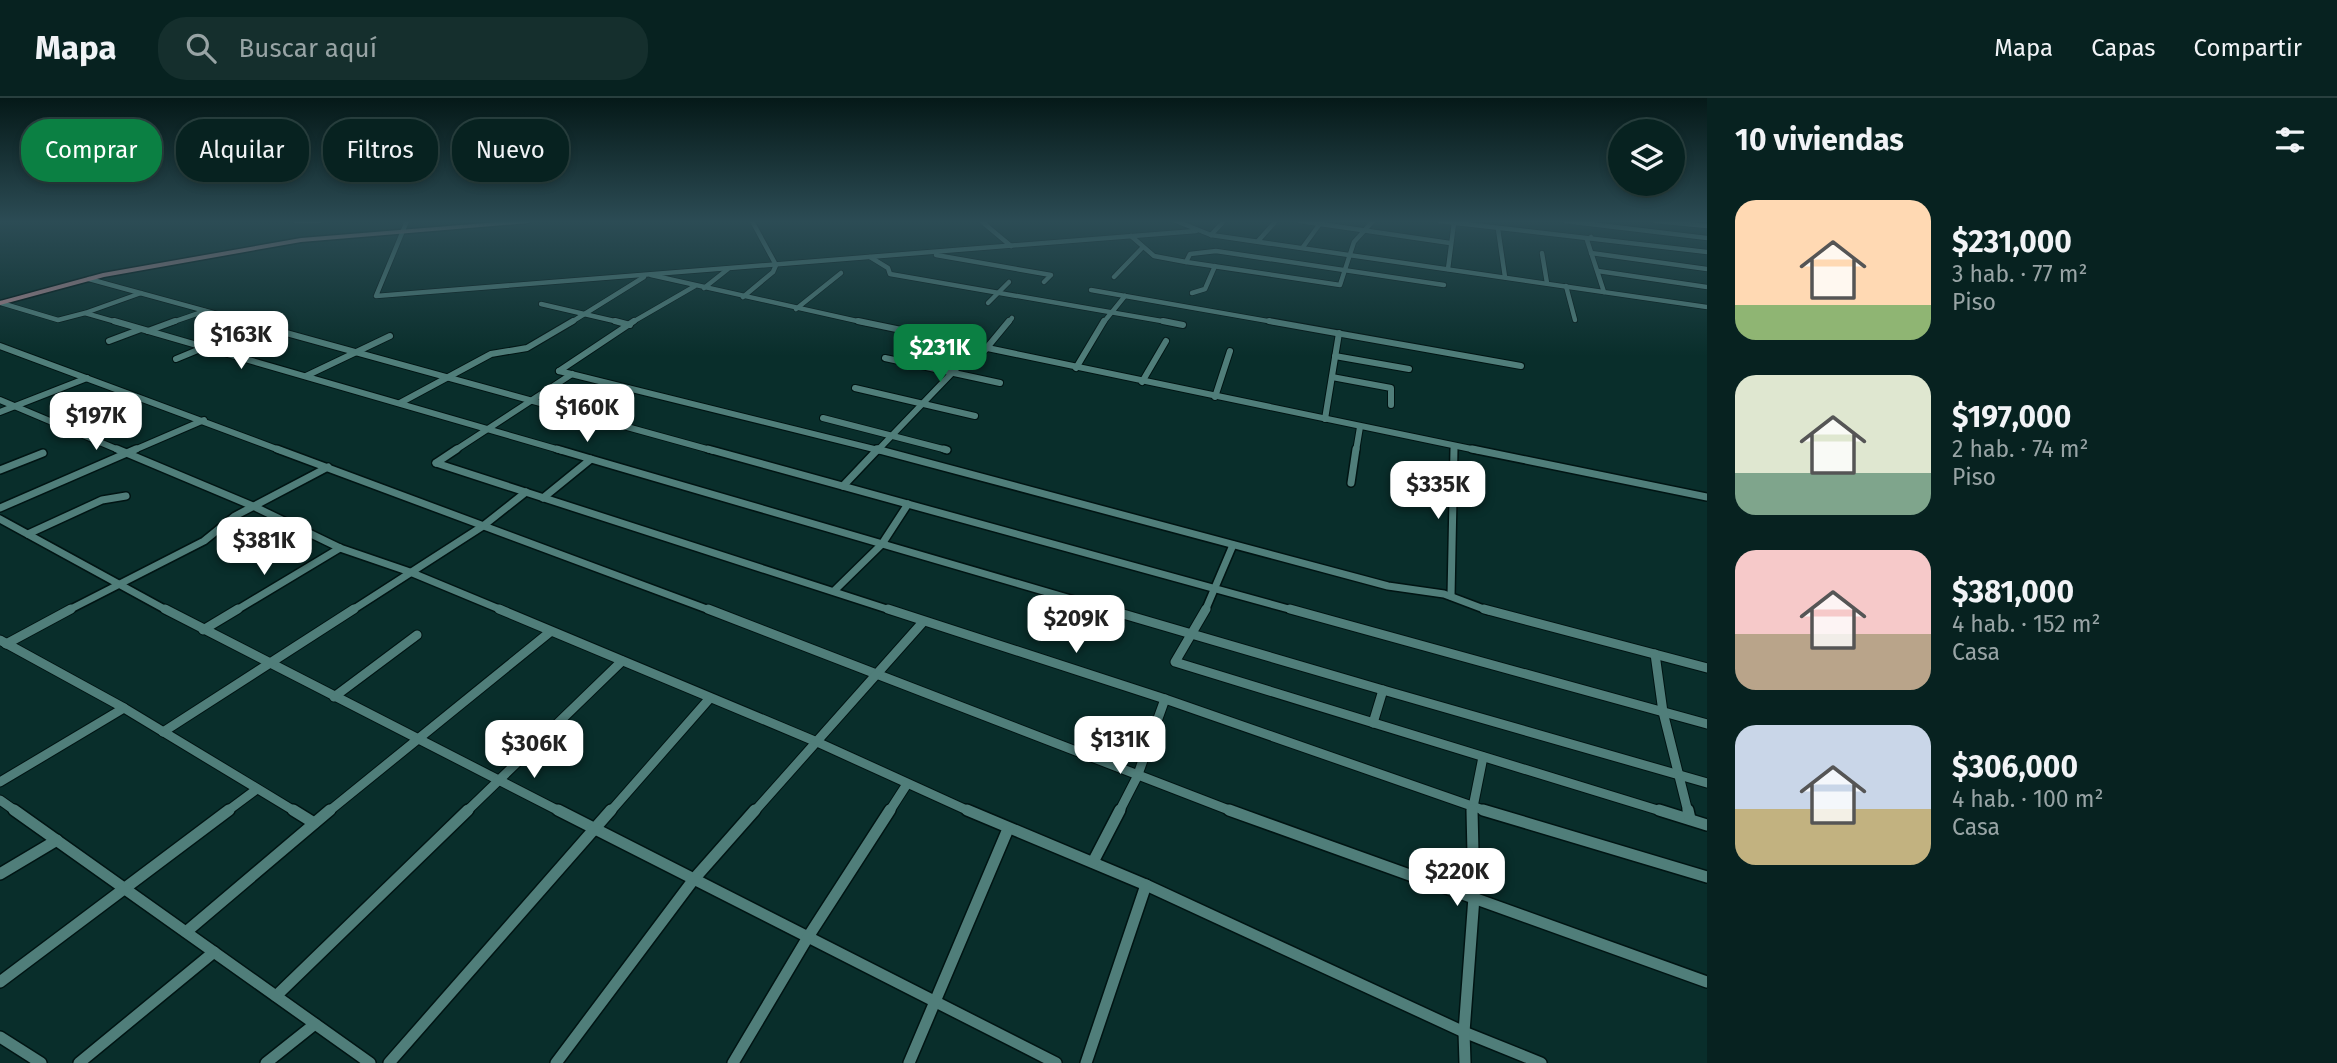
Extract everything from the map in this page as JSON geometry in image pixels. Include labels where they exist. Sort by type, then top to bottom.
[{"type":"main road","points":[[1,303],[89,279],[159,266]]},
{"type":"street","points":[[389,266],[376,296],[764,266]]},
{"type":"street","points":[[743,297],[773,272],[776,266]]},
{"type":"street","points":[[885,266],[890,274],[1183,325]]},
{"type":"street","points":[[999,266],[1051,275],[1044,282]]},
{"type":"street","points":[[1114,277],[1125,266]]},
{"type":"street","points":[[1215,266],[1340,285],[1345,266]]},
{"type":"street","points":[[1192,293],[1207,288],[1215,266]]},
{"type":"street","points":[[1317,266],[1444,285]]},
{"type":"street","points":[[1428,266],[1707,307]]},
{"type":"street","points":[[1503,266],[1505,277]]},
{"type":"street","points":[[1544,266],[1547,284]]},
{"type":"street","points":[[1596,266],[1604,292]]},
{"type":"street","points":[[1685,266],[1707,269]]},
{"type":"street","points":[[704,288],[728,269]]},
{"type":"street","points":[[1598,271],[1707,287]]},
{"type":"street","points":[[796,309],[841,273]]},
{"type":"street","points":[[400,403],[491,354],[527,348],[648,276],[985,350],[1707,498]]},
{"type":"street","points":[[89,279],[1707,724]]},
{"type":"street","points":[[988,303],[1009,282]]},
{"type":"street","points":[[695,286],[559,371],[879,450],[1388,586],[1451,596],[1491,612],[1707,668]]},
{"type":"street","points":[[1566,286],[1575,320]]},
{"type":"street","points":[[1091,290],[1521,366]]},
{"type":"street","points":[[1,303],[58,320],[141,293]]},
{"type":"street","points":[[1076,368],[1110,312],[1125,296]]},
{"type":"street","points":[[541,304],[630,325]]},
{"type":"street","points":[[109,341],[205,311]]},
{"type":"street","points":[[85,313],[489,428],[1193,637],[1707,783]]},
{"type":"street","points":[[985,350],[1012,318]]},
{"type":"street","points":[[223,352],[274,330]]},
{"type":"street","points":[[1325,419],[1339,333]]},
{"type":"street","points":[[306,376],[390,336]]},
{"type":"street","points":[[1142,382],[1166,341]]},
{"type":"street","points":[[0,346],[876,672],[1137,777],[1707,982]]},
{"type":"street","points":[[176,359],[205,347]]},
{"type":"street","points":[[843,486],[976,348]]},
{"type":"street","points":[[1215,397],[1230,351]]},
{"type":"street","points":[[1335,356],[1409,369]]},
{"type":"street","points":[[885,358],[1000,383]]},
{"type":"street","points":[[572,374],[436,463],[1165,699],[1472,807],[1707,877]]},
{"type":"street","points":[[1332,377],[1391,388],[1391,405]]},
{"type":"street","points":[[0,412],[88,378]]},
{"type":"street","points":[[855,388],[975,416]]},
{"type":"street","points":[[0,400],[255,507],[340,548],[410,572],[817,742],[1008,829],[1146,885],[1464,1032],[1541,1063]]},
{"type":"street","points":[[823,418],[947,450]]},
{"type":"street","points":[[0,508],[204,420]]},
{"type":"street","points":[[1352,484],[1360,426]]},
{"type":"street","points":[[1451,596],[1454,446]]},
{"type":"street","points":[[0,470],[43,453]]},
{"type":"street","points":[[543,498],[591,459]]},
{"type":"street","points":[[3,642],[160,565],[204,541],[235,516],[328,467]]},
{"type":"street","points":[[163,732],[483,526],[526,492]]},
{"type":"street","points":[[28,534],[102,500],[126,496]]},
{"type":"street","points":[[834,592],[881,544],[908,504]]},
{"type":"street","points":[[0,519],[267,663],[1056,1063]]},
{"type":"street","points":[[1233,545],[1218,589],[1193,637],[1175,662],[1707,825]]},
{"type":"street","points":[[203,630],[340,548]]},
{"type":"street","points":[[556,1063],[694,879],[923,622]]},
{"type":"street","points":[[186,932],[416,738],[550,632]]},
{"type":"street","points":[[334,697],[367,675],[417,635]]},
{"type":"street","points":[[3,642],[124,708],[314,823]]},
{"type":"street","points":[[1655,654],[1663,712],[1681,775],[1689,819]]},
{"type":"street","points":[[276,996],[622,662]]},
{"type":"street","points":[[1373,723],[1383,690]]},
{"type":"street","points":[[389,1063],[710,698]]},
{"type":"street","points":[[1093,862],[1137,777],[1165,699]]},
{"type":"street","points":[[0,782],[124,708]]},
{"type":"street","points":[[1465,1063],[1464,1032],[1474,897],[1472,807],[1483,757]]},
{"type":"street","points":[[733,1063],[808,937],[907,784]]},
{"type":"street","points":[[0,982],[257,789]]},
{"type":"street","points":[[0,800],[370,1063]]},
{"type":"street","points":[[909,1063],[1008,829]]},
{"type":"street","points":[[0,874],[57,840]]},
{"type":"street","points":[[1086,1063],[1146,885]]},
{"type":"street","points":[[79,1063],[214,952]]},
{"type":"street","points":[[266,1063],[315,1024]]},
{"type":"street","points":[[0,1037],[41,1063]]}]
